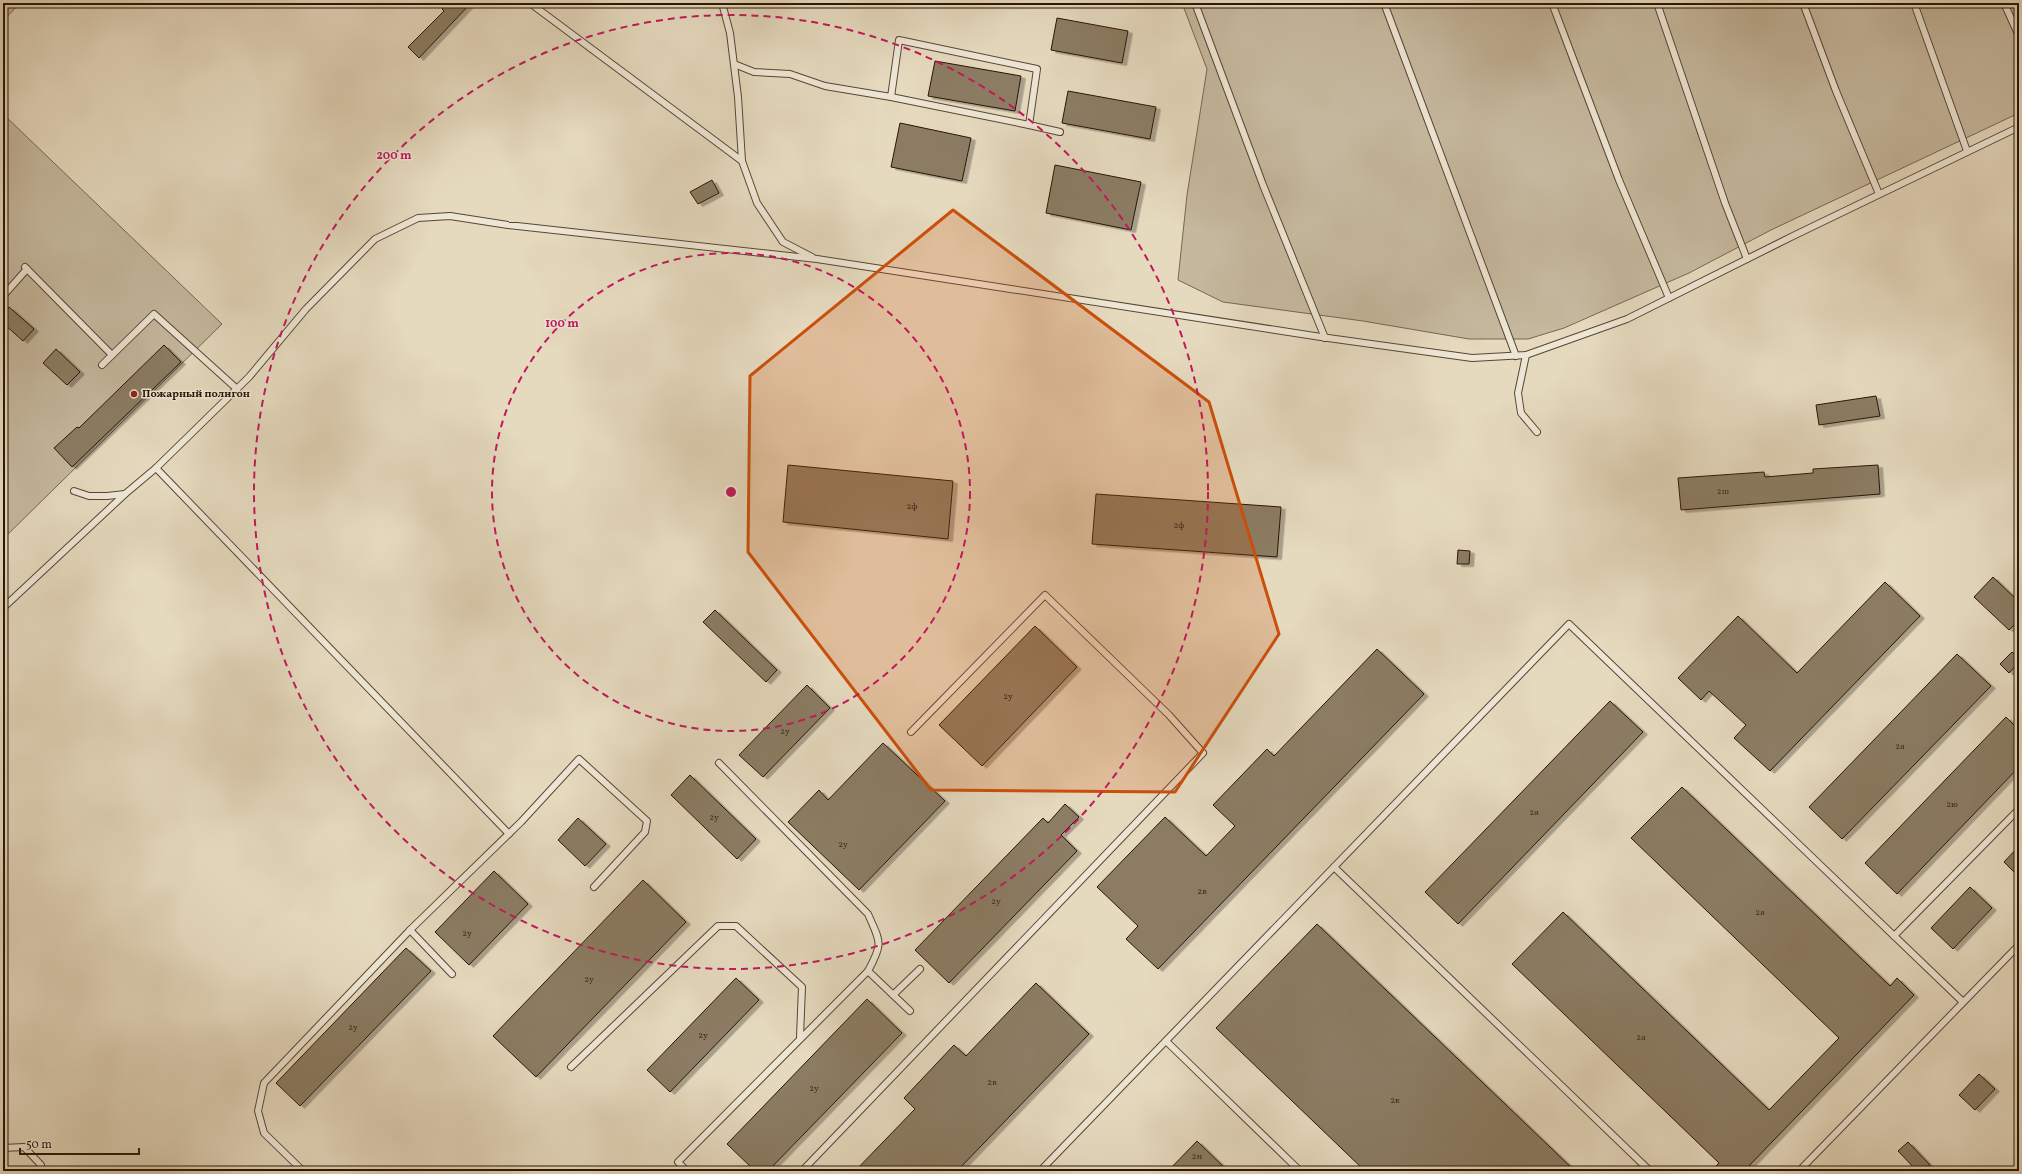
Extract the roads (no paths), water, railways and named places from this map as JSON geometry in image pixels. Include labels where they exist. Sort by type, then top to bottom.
[{"type":"lane","points":[[530,3],[742,162]]},
{"type":"lane","points":[[722,3],[730,33],[734,64],[742,162],[757,204],[783,242],[817,259]]},
{"type":"lane","points":[[1195,3],[1263,185],[1325,338]]},
{"type":"lane","points":[[1384,3],[1516,356]]},
{"type":"lane","points":[[1552,3],[1619,180],[1668,298]]},
{"type":"lane","points":[[1657,3],[1725,202],[1747,259]]},
{"type":"lane","points":[[1803,3],[1836,91],[1879,194]]},
{"type":"lane","points":[[1914,3],[1967,151]]},
{"type":"lane","points":[[2004,3],[2019,36]]},
{"type":"lane","points":[[891,97],[899,40],[1037,69],[1029,125]]},
{"type":"lane","points":[[734,64],[754,72],[790,74],[825,86],[891,97],[1060,132]]},
{"type":"lane","points":[[3,608],[125,494],[156,468],[237,389],[306,309],[375,239],[418,218],[450,216],[508,225],[817,259],[1325,338],[1472,358],[1516,356],[1526,355],[1627,319],[1879,194],[2019,127]]},
{"type":"lane","points":[[3,296],[26,268],[112,355]]},
{"type":"lane","points":[[102,365],[154,314],[237,389]]},
{"type":"lane","points":[[1526,355],[1518,393],[1521,413],[1537,432]]},
{"type":"lane","points":[[156,468],[509,834]]},
{"type":"lane","points":[[74,491],[89,496],[125,494]]},
{"type":"lane","points":[[802,1171],[1202,753],[1169,715],[1045,595],[911,732]]},
{"type":"lane","points":[[1040,1171],[1569,624],[1963,1002]]},
{"type":"lane","points":[[303,1171],[264,1133],[258,1111],[264,1083],[410,930],[509,834],[578,759],[648,820],[645,832],[594,887]]},
{"type":"lane","points":[[687,1171],[678,1162],[800,1037],[868,971],[876,957],[880,942],[868,914],[719,763]]},
{"type":"lane","points":[[1894,936],[2019,809]]},
{"type":"lane","points":[[1334,867],[1650,1171]]},
{"type":"lane","points":[[571,1067],[718,926],[736,926],[802,987],[800,1037]]},
{"type":"lane","points":[[410,930],[452,974]]},
{"type":"lane","points":[[1799,1171],[2019,945]]},
{"type":"lane","points":[[893,995],[920,969]]},
{"type":"lane","points":[[868,971],[910,1012]]},
{"type":"lane","points":[[1166,1041],[1300,1171]]},
{"type":"lane","points":[[3,1148],[24,1147],[41,1165],[41,1171]]},
{"type":"place","name":"Пожарный полигон","points":[[134,394]]}]
